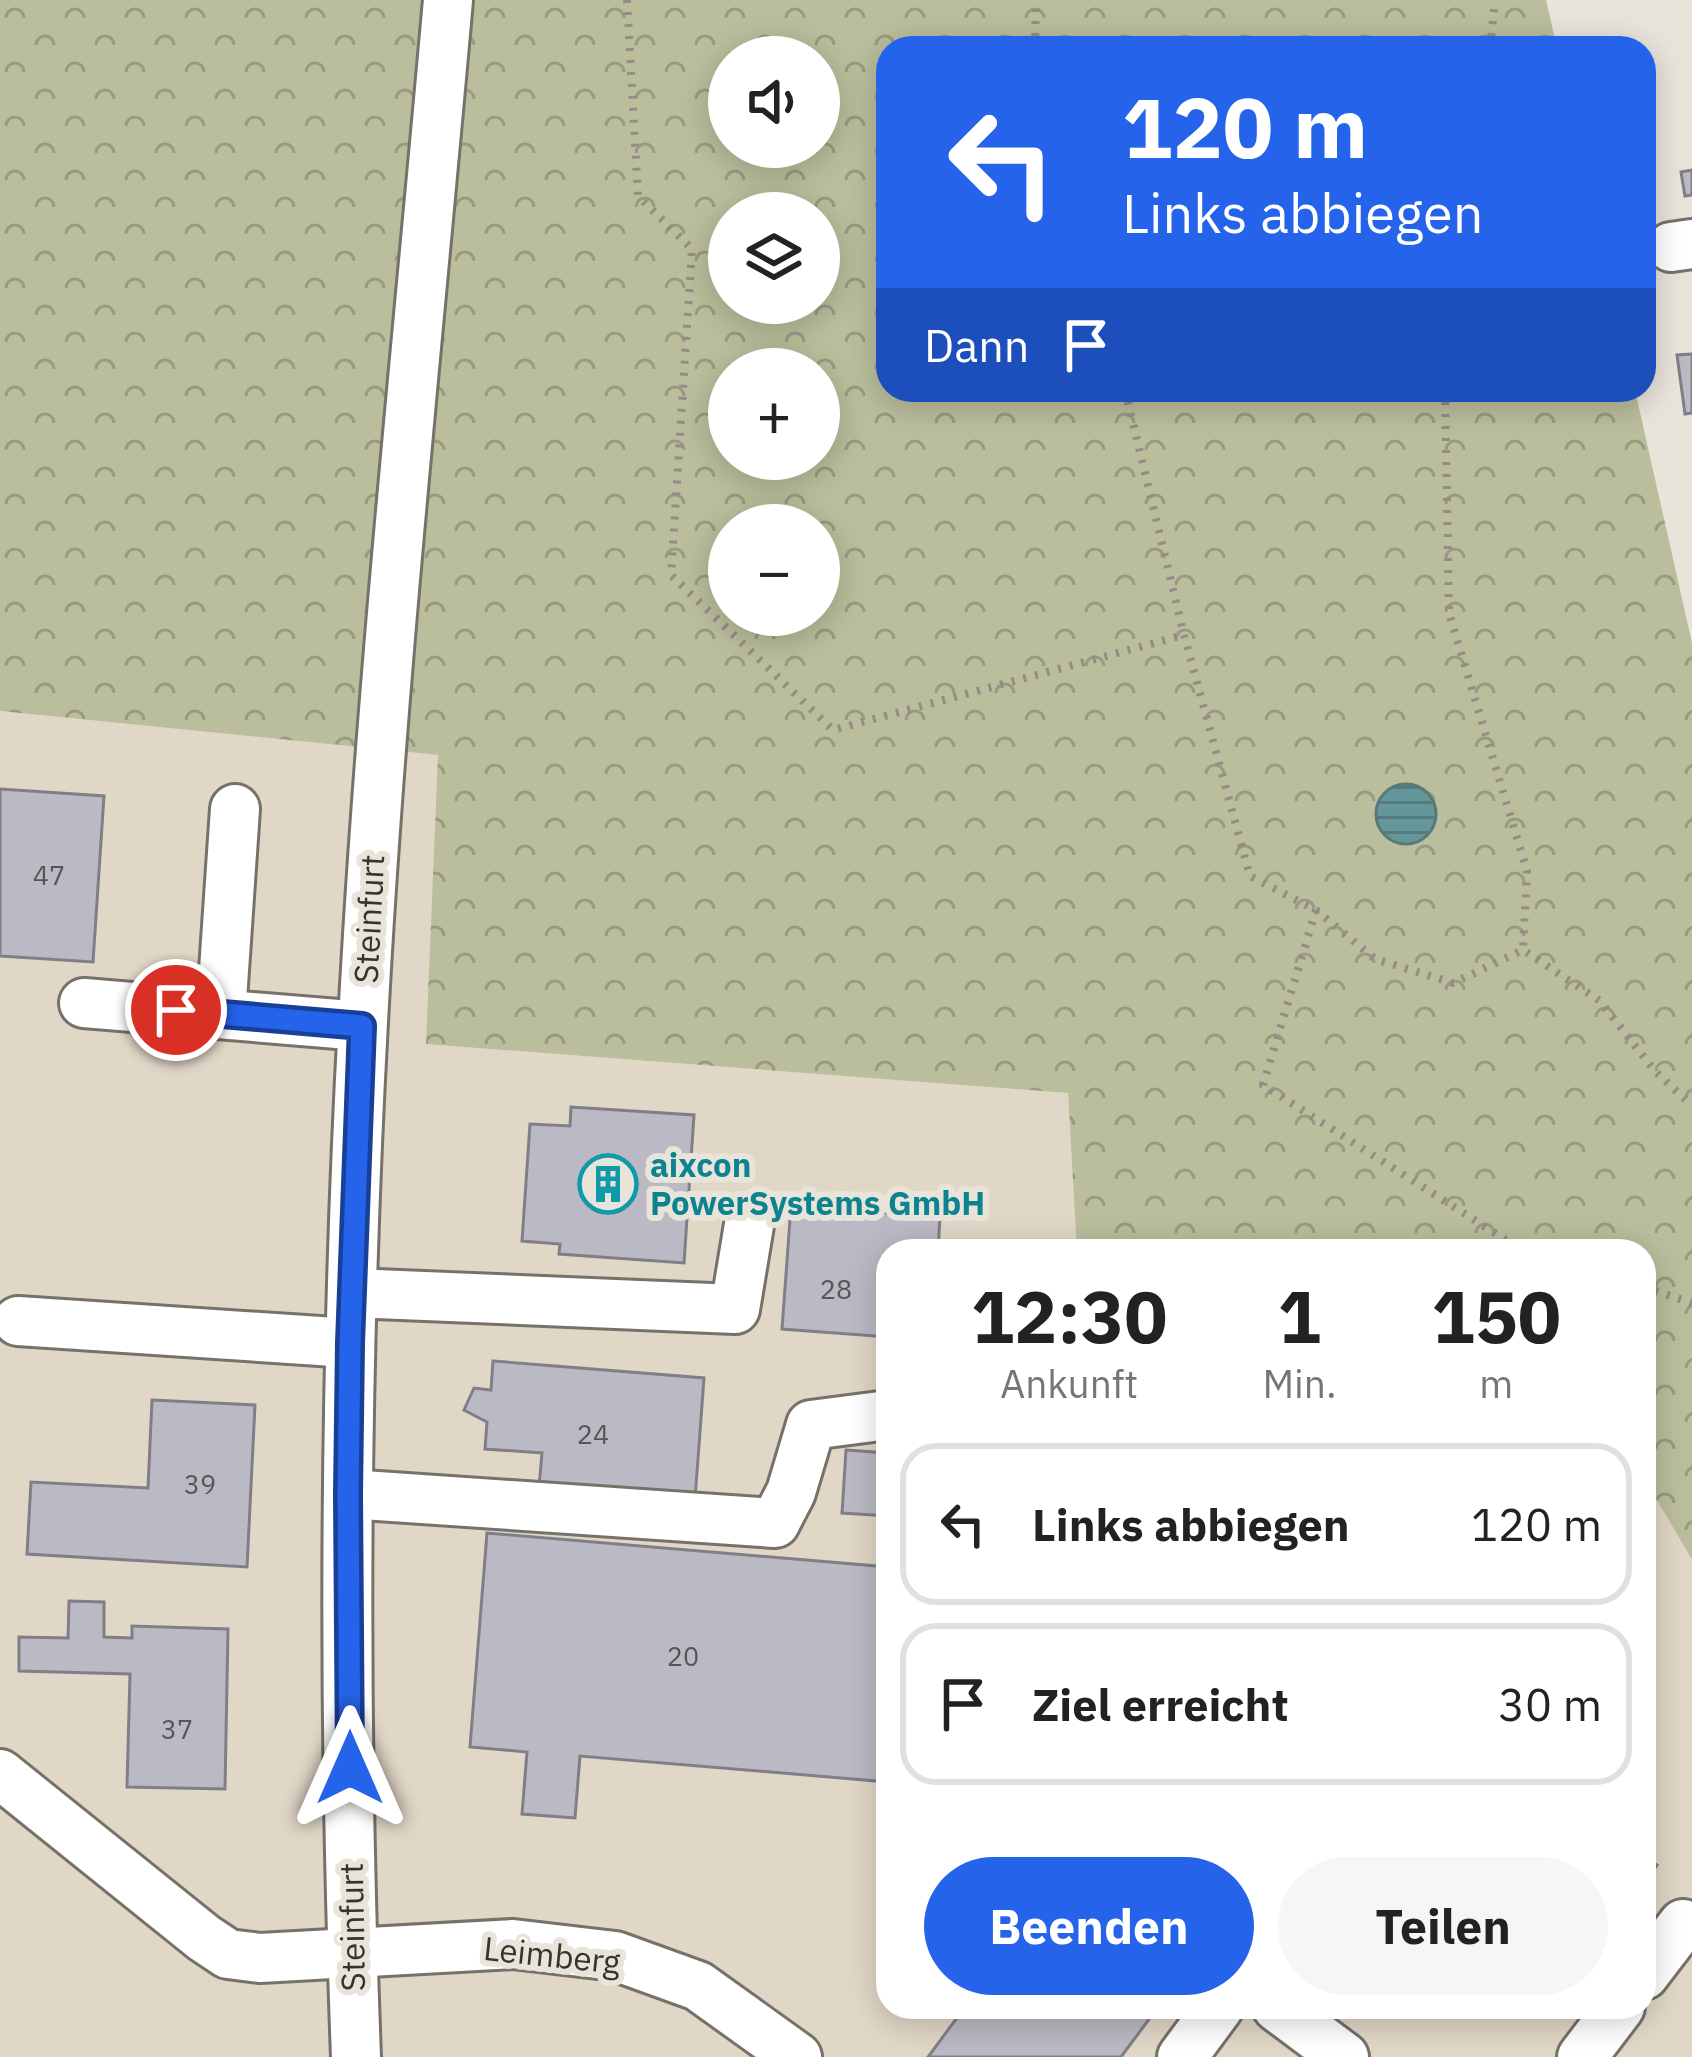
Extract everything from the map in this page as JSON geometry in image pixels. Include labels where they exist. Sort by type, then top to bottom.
[{"type":"street","name":"Steinfurt","points":[[356,2057],[348,1494],[362,1026],[375,818],[448,0]]},
{"type":"street","points":[[221,1014],[235,808]]},
{"type":"street","points":[[84,1003],[362,1026]]},
{"type":"street","points":[[352,1293],[735,1309],[749,1226]]},
{"type":"street","points":[[18,1321],[350,1343]]},
{"type":"street","points":[[348,1494],[775,1523],[791,1492],[811,1425],[876,1417]]},
{"type":"street","name":"Leimberg","points":[[0,1774],[228,1954],[260,1958],[513,1944],[615,1956],[698,1986],[797,2057]]},
{"type":"street","points":[[1656,1960],[1683,1924]]},
{"type":"street","points":[[1182,2057],[1210,2019]]},
{"type":"street","points":[[1293,2019],[1344,2057]]},
{"type":"street","points":[[1582,2057],[1611,2019]]},
{"type":"path","points":[[627,0],[638,196],[692,249],[671,574],[833,730],[1184,635]]},
{"type":"path","points":[[1035,36],[1036,0]]},
{"type":"path","points":[[1491,36],[1495,0]]},
{"type":"path","points":[[1128,402],[1184,635],[1250,876],[1316,910],[1375,959],[1453,983],[1523,950]]},
{"type":"path","points":[[1445,402],[1449,614],[1527,871],[1523,950]]},
{"type":"path","points":[[1316,910],[1263,1084],[1503,1239]]},
{"type":"path","points":[[1523,950],[1600,1001],[1654,1070],[1692,1106]]},
{"type":"path","points":[[1656,1291],[1692,1303]]},
{"type":"shaded area","points":[[0,711],[439,755],[427,1044],[1068,1093],[1076,1239],[876,1239],[876,2019],[1656,2019],[1656,1498],[1692,1560],[1692,2057],[0,2057]]},
{"type":"green space","points":[[0,0],[1546,0],[1554,36],[876,36],[876,402],[1638,402],[1692,643],[1692,1560],[1656,1498],[1656,1239],[1076,1239],[1068,1093],[426,1044],[438,755],[0,711]]},
{"type":"water","points":[[1406,784],[1427,793],[1436,814],[1427,835],[1406,844],[1385,835],[1376,814],[1385,793]]},
{"type":"building","points":[[1692,170],[1692,195],[1685,196],[1681,172]]},
{"type":"building","points":[[1692,354],[1692,413],[1685,414],[1677,355]]},
{"type":"building","points":[[0,789],[104,796],[93,962],[0,956]]},
{"type":"building","name":"aixcon PowerSystems GmbH","points":[[571,1107],[694,1115],[684,1263],[559,1254],[560,1244],[522,1241],[530,1124],[570,1126]]},
{"type":"building","points":[[791,1206],[940,1217],[939,1239],[876,1239],[876,1336],[782,1329]]},
{"type":"building","points":[[493,1361],[704,1378],[695,1499],[539,1487],[542,1453],[485,1449],[487,1422],[464,1410],[474,1388],[491,1390]]},
{"type":"building","points":[[152,1400],[255,1405],[247,1567],[27,1554],[31,1482],[148,1488]]},
{"type":"building","points":[[846,1450],[876,1452],[876,1515],[842,1513]]},
{"type":"building","points":[[487,1533],[876,1566],[876,1781],[580,1756],[575,1818],[522,1814],[527,1752],[470,1747]]},
{"type":"building","points":[[69,1601],[104,1602],[104,1637],[132,1638],[132,1626],[228,1629],[225,1789],[127,1787],[130,1674],[19,1671],[19,1637],[68,1638]]},
{"type":"building","points":[[956,2019],[1149,2019],[1121,2057],[928,2057]]},
{"type":"place","name":"aixcon PowerSystems GmbH","points":[[608,1184]]},
{"type":"route","points":[[176,1010],[362,1026],[350,1343],[350,1768]]}]
